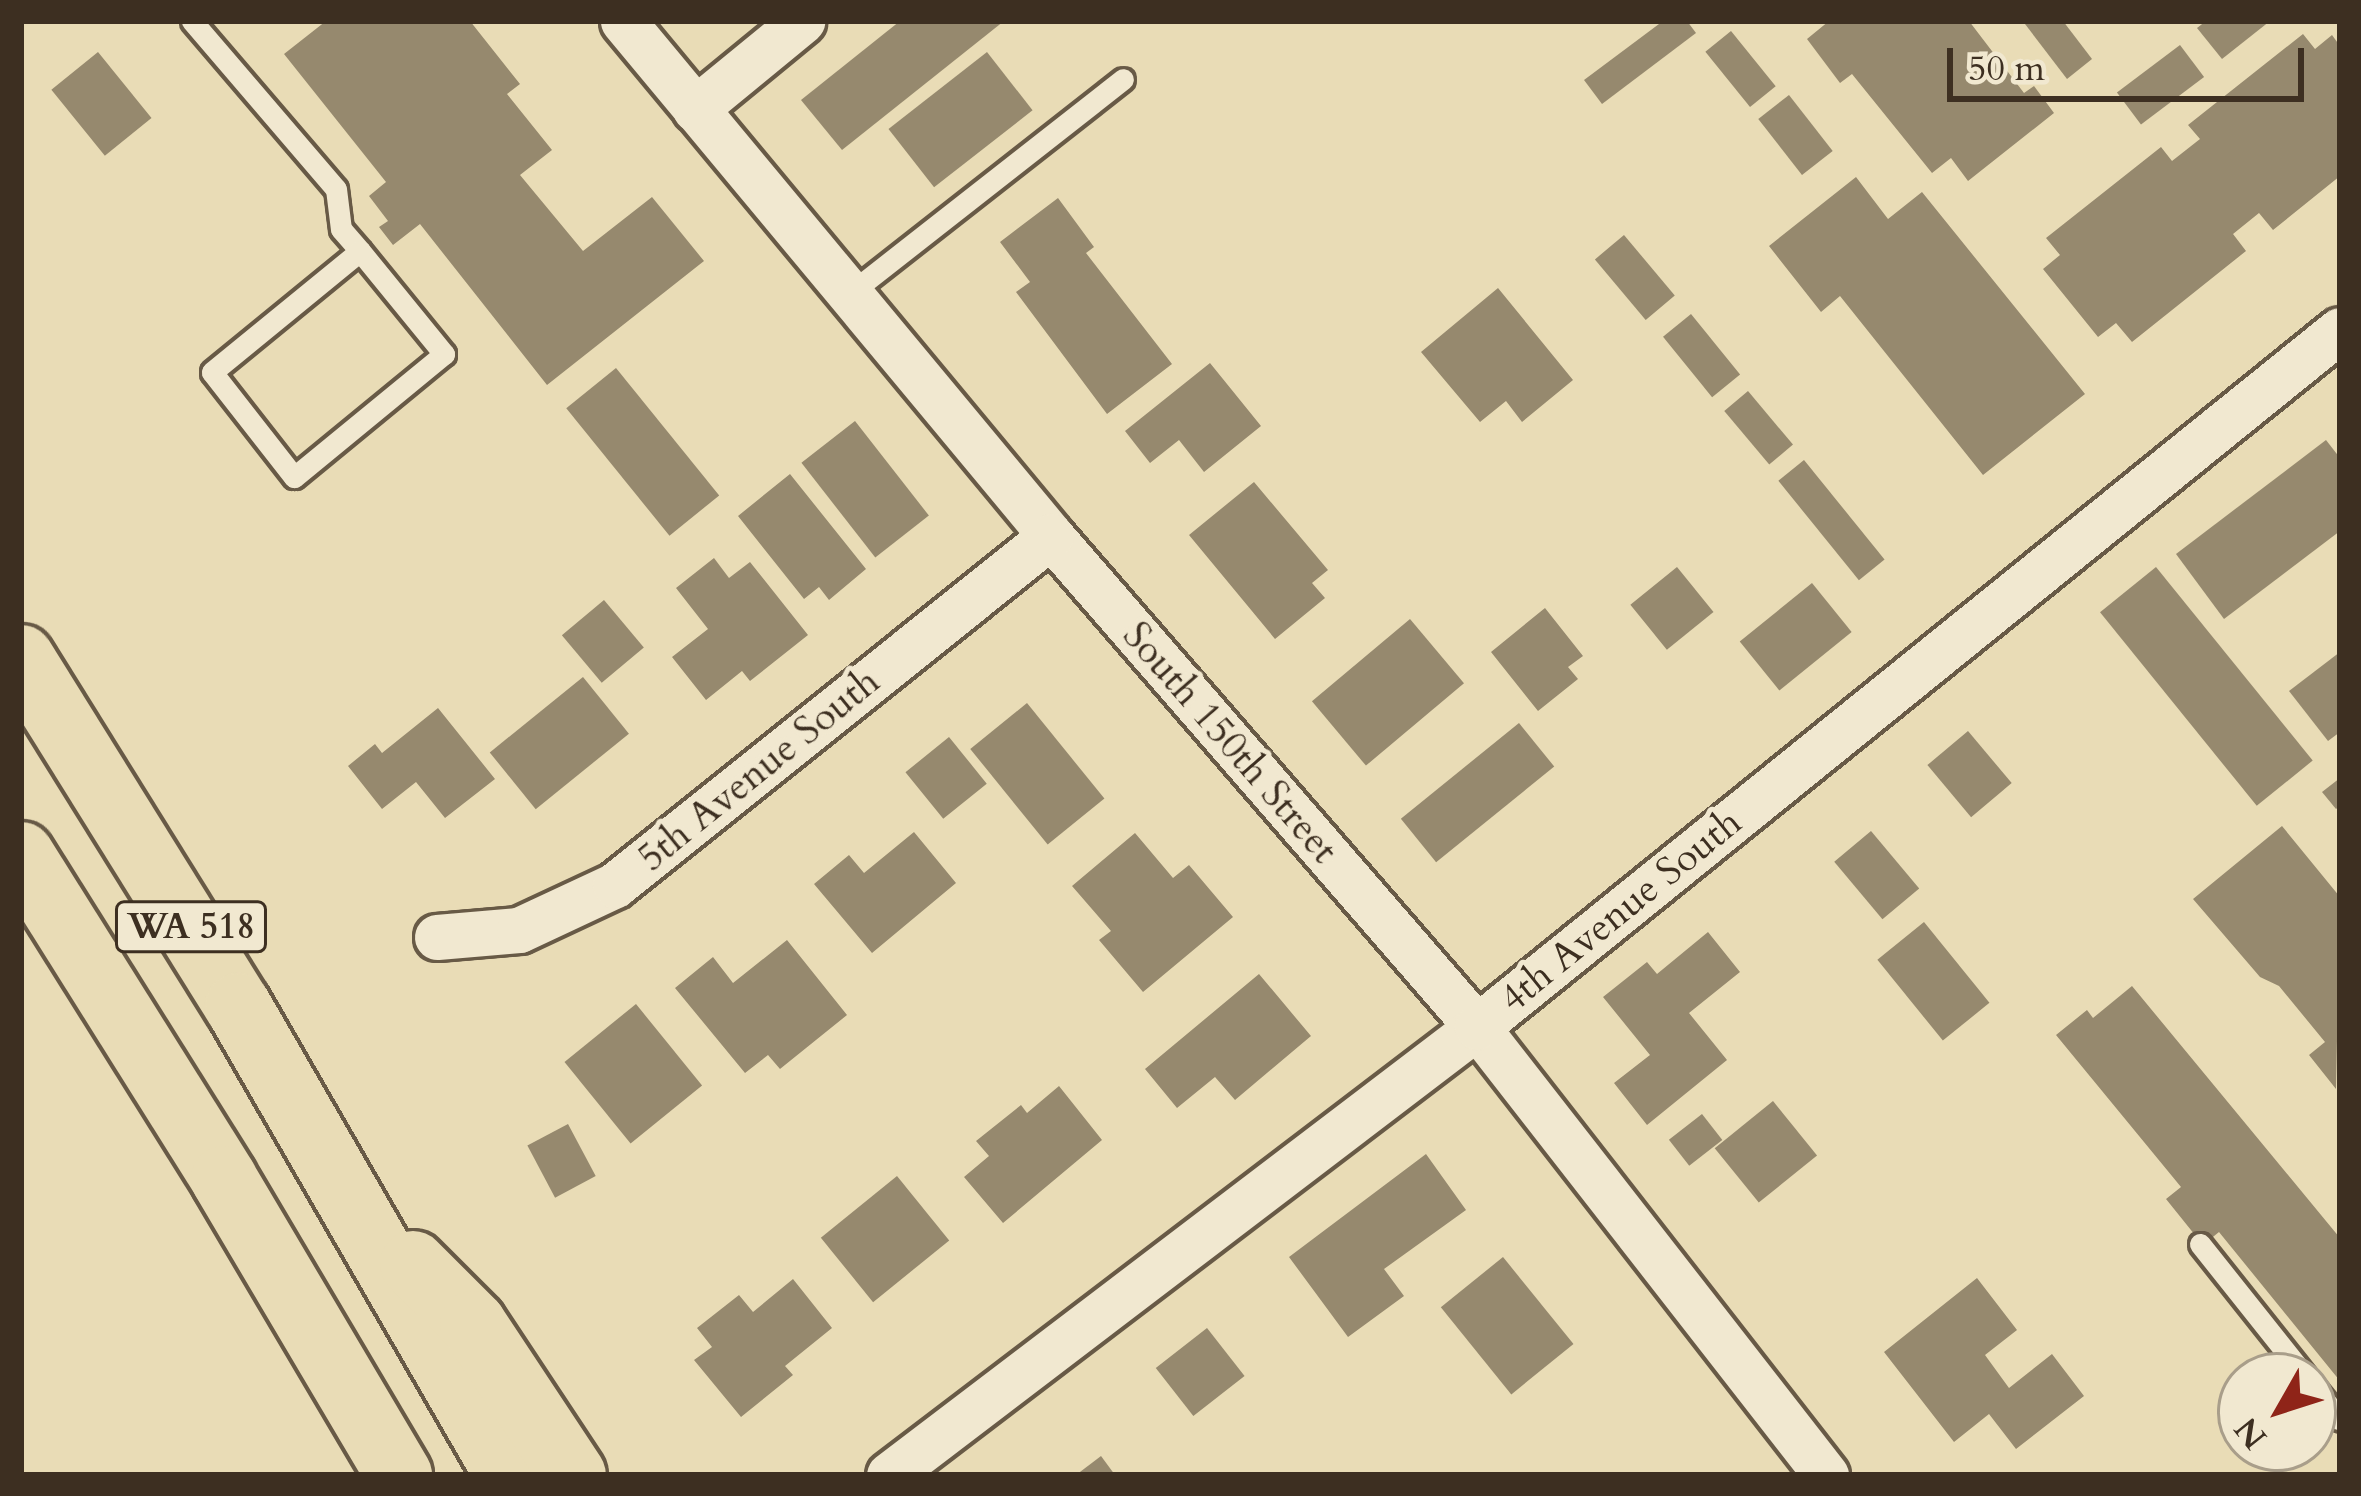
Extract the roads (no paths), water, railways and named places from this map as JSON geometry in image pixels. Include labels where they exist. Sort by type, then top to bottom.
[{"type":"highway","name":"WA 518","points":[[21,658],[214,967],[508,1475]]},
{"type":"highway","name":"WA 518","points":[[21,856],[224,1180],[399,1475]]},
{"type":"highway","points":[[224,1180],[350,1475]]},
{"type":"highway","points":[[350,1203],[473,1324],[573,1475]]},
{"type":"street","name":"South 150th Street","points":[[623,21],[1051,536],[1477,1028],[1826,1475]]},
{"type":"street","points":[[695,109],[802,21]]},
{"type":"street","name":"4th Avenue South","points":[[889,1475],[1477,1028],[2340,330]]},
{"type":"street","name":"5th Avenue South","points":[[437,937],[519,930],[616,885],[1051,536]]},
{"type":"lane","points":[[192,21],[336,189],[340,229],[360,251],[444,354],[295,477],[212,373],[360,251]]},
{"type":"lane","points":[[849,294],[1123,79]]},
{"type":"lane","points":[[2200,1244],[2286,1352]]}]
